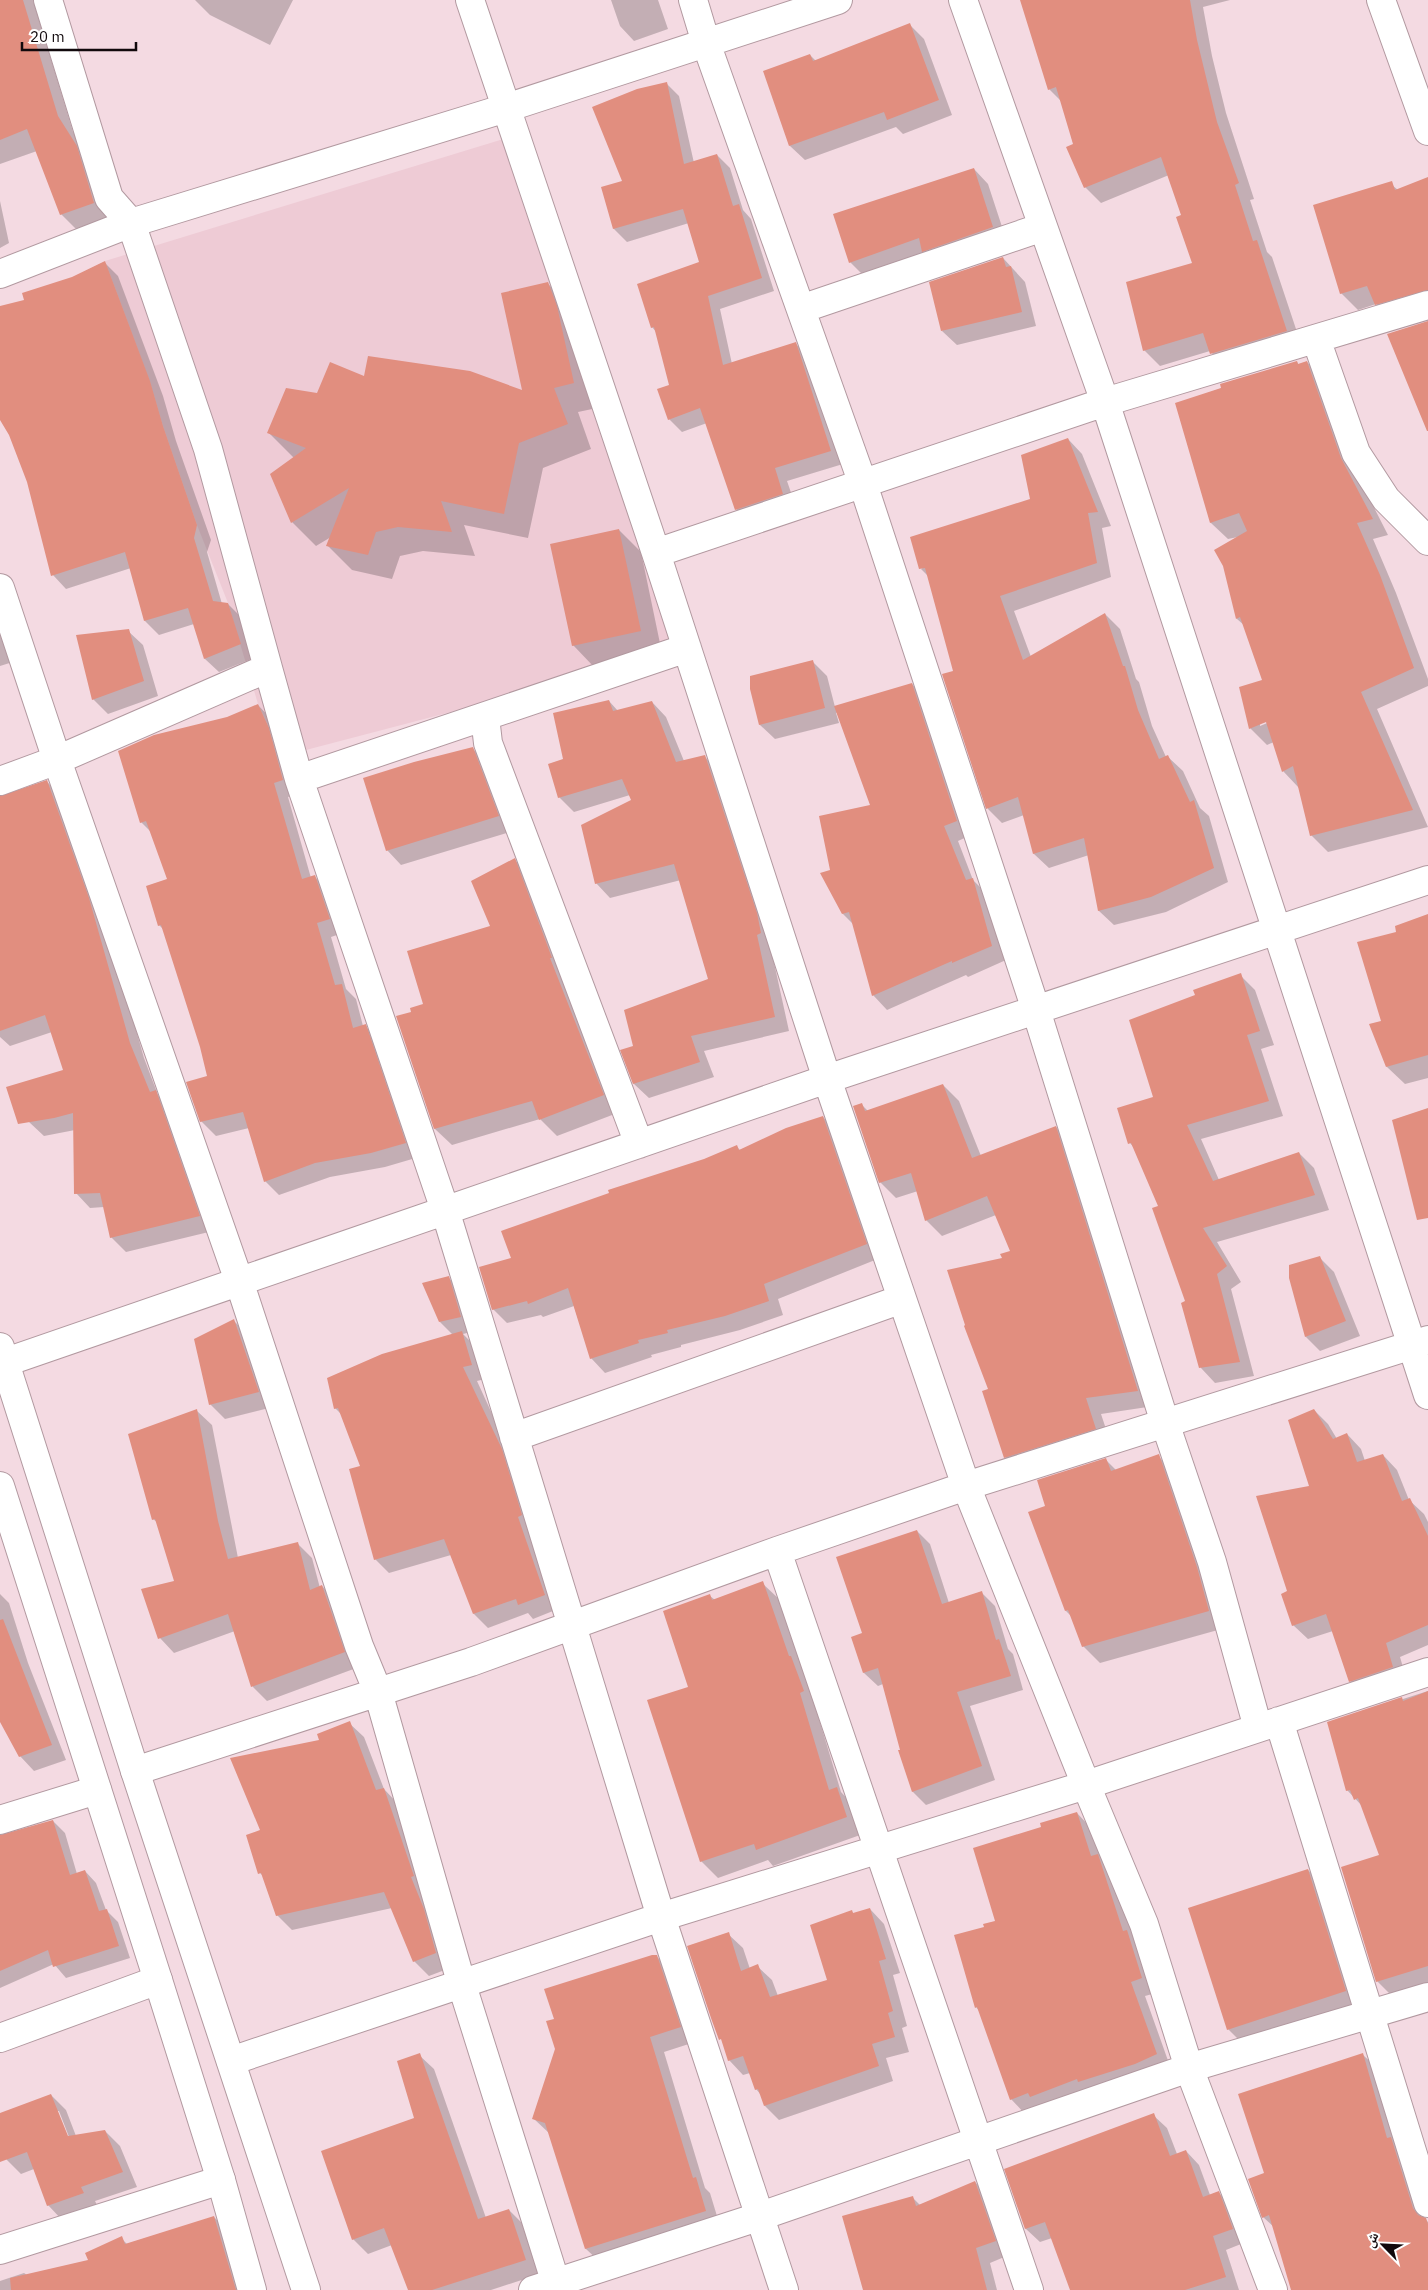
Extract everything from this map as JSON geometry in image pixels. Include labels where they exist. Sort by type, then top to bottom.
[{"type":"street","points":[[48,0],[108,198],[131,223],[208,449],[299,779],[445,1210],[661,1917],[758,2217],[784,2290]]},
{"type":"street","points":[[470,0],[656,553],[827,1079],[966,1486],[1086,1786],[1144,1924],[1189,2068],[1273,2290]]},
{"type":"street","points":[[693,0],[706,43],[863,484],[1036,1010],[1165,1423],[1369,2014],[1428,2203]]},
{"type":"street","points":[[0,274],[131,223],[506,108],[838,0]]},
{"type":"street","points":[[963,0],[1105,402],[1277,930],[1420,1343],[1428,1395]]},
{"type":"street","points":[[1381,0],[1428,131]]},
{"type":"street","points":[[801,309],[1043,227]]},
{"type":"street","points":[[656,553],[1105,402],[1428,305]]},
{"type":"street","points":[[1316,339],[1356,453],[1386,498],[1428,541]]},
{"type":"street","points":[[0,588],[57,760],[239,1281],[359,1646],[378,1692],[549,2288],[1189,2068],[1428,1997]]},
{"type":"street","points":[[299,779],[687,648]]},
{"type":"street","points":[[0,781],[57,760],[268,668]]},
{"type":"street","points":[[484,717],[488,744],[639,1144]]},
{"type":"street","points":[[306,2290],[135,1771],[2,1358],[239,1281],[827,1079],[1428,880]]},
{"type":"street","points":[[514,1437],[902,1299]]},
{"type":"street","points":[[135,1771],[378,1692],[572,1626],[777,1551],[966,1486],[1420,1343]]},
{"type":"street","points":[[0,1486],[221,2180],[252,2290]]},
{"type":"street","points":[[777,1551],[1029,2290]]},
{"type":"street","points":[[231,2061],[461,1982],[661,1917],[1086,1786],[1428,1672]]},
{"type":"street","points":[[0,1820],[97,1790]]},
{"type":"street","points":[[0,2038],[158,1980]]},
{"type":"street","points":[[0,2250],[221,2180]]},
{"type":"shaded area","points":[[523,133],[683,651],[283,756],[258,704],[228,603],[197,525],[150,382],[105,261]]},
{"type":"building","points":[[0,0],[23,0],[58,116],[77,146],[94,203],[60,215],[27,129],[0,140]]},
{"type":"building","points":[[1020,0],[1190,0],[1197,40],[1217,122],[1239,183],[1235,185],[1253,241],[1257,240],[1287,331],[1210,354],[1203,333],[1143,351],[1126,282],[1192,263],[1176,217],[1181,215],[1161,157],[1084,188],[1066,147],[1073,144],[1056,87],[1048,90]]},
{"type":"building","points":[[910,23],[939,100],[887,120],[884,112],[789,146],[763,71],[810,54],[813,61]]},
{"type":"building","points":[[667,82],[684,164],[717,154],[733,206],[739,204],[762,278],[708,296],[723,365],[796,342],[831,451],[775,468],[783,494],[735,510],[700,408],[668,420],[657,389],[669,385],[654,327],[651,328],[637,284],[699,262],[683,209],[613,229],[601,187],[622,181],[592,107],[637,89]]},
{"type":"building","points":[[974,168],[993,227],[922,252],[919,238],[849,263],[833,214]]},
{"type":"building","points":[[1428,177],[1428,290],[1375,305],[1367,286],[1340,294],[1313,205],[1392,181],[1395,190]]},
{"type":"building","points":[[1003,257],[1006,267],[1011,266],[1022,312],[941,331],[929,282]]},
{"type":"building","points":[[105,261],[150,381],[163,426],[197,525],[194,538],[213,601],[228,603],[241,644],[204,659],[188,608],[144,621],[125,552],[51,576],[27,482],[9,435],[0,420],[0,306],[24,300],[22,293],[72,277]]},
{"type":"building","points":[[548,282],[557,306],[574,383],[554,388],[568,424],[519,443],[504,514],[441,501],[452,532],[398,527],[376,532],[368,555],[326,546],[349,488],[291,523],[270,474],[306,448],[267,433],[286,388],[317,393],[330,362],[364,376],[368,356],[470,371],[522,390],[501,293]]},
{"type":"building","points":[[1428,321],[1428,431],[1427,431],[1387,334]]},
{"type":"building","points":[[1297,361],[1298,364],[1307,361],[1341,458],[1373,519],[1357,523],[1380,575],[1414,668],[1361,692],[1413,810],[1310,836],[1293,766],[1282,772],[1266,722],[1249,729],[1239,687],[1262,680],[1240,617],[1236,619],[1223,566],[1214,550],[1247,531],[1239,513],[1210,523],[1175,403],[1221,388],[1220,384]]},
{"type":"building","points":[[1068,438],[1098,512],[1088,513],[1097,563],[1000,596],[1023,660],[1105,613],[1123,666],[1125,666],[1138,710],[1159,759],[1168,755],[1190,802],[1194,800],[1214,868],[1151,897],[1098,911],[1084,838],[1033,854],[1018,797],[986,809],[942,674],[953,671],[925,568],[919,569],[910,537],[1030,499],[1021,455]]},
{"type":"building","points":[[619,529],[641,631],[572,646],[550,544]]},
{"type":"building","points":[[129,629],[144,681],[92,700],[76,635]]},
{"type":"building","points":[[813,660],[825,708],[759,725],[750,689],[750,676]]},
{"type":"building","points":[[912,683],[957,821],[944,826],[966,880],[973,878],[992,946],[952,963],[952,961],[872,996],[849,912],[842,914],[820,873],[830,870],[819,816],[870,805],[834,706]]},
{"type":"building","points":[[609,700],[613,711],[652,701],[676,762],[705,755],[757,913],[761,933],[757,935],[775,1017],[691,1036],[700,1062],[633,1084],[620,1050],[633,1046],[624,1010],[708,979],[674,864],[595,884],[581,825],[631,800],[622,779],[558,798],[548,764],[563,759],[553,713]]},
{"type":"building","points":[[258,704],[269,728],[283,780],[274,783],[302,879],[315,875],[330,919],[317,923],[335,985],[342,984],[353,1028],[366,1024],[406,1143],[371,1153],[315,1163],[264,1182],[243,1112],[200,1122],[186,1082],[207,1076],[200,1047],[161,925],[158,926],[146,886],[167,879],[146,821],[140,823],[118,751],[154,735],[227,717]]},
{"type":"building","points":[[473,747],[499,816],[386,851],[363,778],[414,762]]},
{"type":"building","points":[[47,780],[89,898],[130,1043],[150,1092],[156,1090],[200,1216],[110,1238],[100,1193],[74,1194],[73,1113],[18,1124],[6,1087],[63,1070],[45,1015],[0,1031],[0,796]]},
{"type":"building","points":[[515,858],[552,958],[550,958],[604,1095],[539,1120],[532,1101],[434,1129],[396,1016],[411,1012],[410,1008],[423,1004],[407,951],[490,926],[471,881]]},
{"type":"building","points":[[1428,914],[1428,1055],[1386,1067],[1369,1024],[1381,1021],[1357,942],[1396,932],[1395,926]]},
{"type":"building","points":[[1241,973],[1260,1031],[1247,1035],[1269,1101],[1187,1125],[1213,1181],[1299,1152],[1315,1195],[1203,1228],[1227,1266],[1217,1274],[1240,1362],[1199,1368],[1181,1303],[1185,1301],[1152,1208],[1158,1206],[1131,1143],[1128,1144],[1117,1108],[1153,1097],[1129,1020],[1195,995],[1193,990]]},
{"type":"building","points":[[943,1084],[972,1158],[1056,1126],[1138,1391],[1086,1398],[1096,1429],[1004,1458],[982,1391],[988,1389],[964,1326],[947,1270],[1002,1258],[1000,1254],[1010,1251],[987,1196],[925,1221],[911,1173],[879,1183],[853,1106],[862,1103],[865,1111]]},
{"type":"building","points":[[1428,1108],[1428,1218],[1417,1220],[1392,1120]]},
{"type":"building","points":[[823,1116],[867,1244],[764,1284],[769,1301],[725,1316],[667,1330],[668,1333],[638,1340],[639,1343],[590,1359],[568,1288],[528,1304],[527,1301],[492,1310],[479,1267],[511,1258],[501,1231],[609,1193],[608,1190],[704,1159],[737,1145],[739,1150],[786,1128]]},
{"type":"building","points":[[1320,1256],[1346,1321],[1305,1337],[1289,1278],[1289,1265]]},
{"type":"building","points":[[449,1276],[461,1317],[439,1322],[422,1283]]},
{"type":"building","points":[[234,1319],[259,1392],[209,1405],[194,1339]]},
{"type":"building","points":[[462,1331],[472,1365],[463,1367],[502,1449],[522,1515],[518,1517],[545,1595],[518,1605],[516,1599],[473,1614],[444,1539],[374,1560],[349,1469],[360,1466],[338,1408],[334,1409],[327,1378],[382,1354]]},
{"type":"building","points":[[197,1409],[218,1521],[228,1559],[298,1542],[310,1590],[322,1585],[345,1652],[251,1687],[228,1614],[158,1639],[141,1589],[174,1581],[155,1519],[152,1520],[128,1434]]},
{"type":"building","points":[[1314,1409],[1333,1439],[1347,1433],[1357,1462],[1383,1454],[1402,1501],[1410,1498],[1428,1536],[1428,1625],[1386,1643],[1393,1667],[1349,1682],[1326,1614],[1292,1626],[1281,1594],[1287,1591],[1256,1496],[1309,1486],[1288,1420]]},
{"type":"building","points":[[1159,1454],[1197,1567],[1209,1611],[1082,1647],[1068,1610],[1065,1611],[1028,1512],[1045,1506],[1037,1480],[1106,1458],[1111,1471]]},
{"type":"building","points":[[917,1530],[942,1604],[982,1591],[996,1640],[999,1639],[1011,1676],[957,1692],[982,1766],[912,1792],[898,1750],[900,1750],[878,1668],[863,1673],[851,1637],[862,1633],[836,1557]]},
{"type":"building","points":[[763,1581],[789,1656],[791,1656],[804,1691],[800,1693],[829,1790],[837,1787],[847,1817],[756,1850],[754,1844],[700,1862],[647,1700],[688,1687],[663,1611],[710,1594],[712,1600]]},
{"type":"building","points":[[3,1619],[52,1745],[19,1757],[0,1722],[0,1620]]},
{"type":"building","points":[[1428,1691],[1428,1966],[1376,1982],[1341,1867],[1379,1855],[1358,1798],[1354,1800],[1350,1790],[1346,1791],[1327,1722],[1402,1697],[1403,1701]]},
{"type":"building","points":[[350,1721],[376,1790],[384,1788],[414,1876],[411,1877],[424,1909],[436,1953],[413,1962],[384,1892],[276,1916],[261,1873],[258,1874],[246,1835],[260,1830],[230,1758],[319,1740],[317,1734]]},
{"type":"building","points":[[1077,1812],[1091,1856],[1098,1854],[1123,1931],[1127,1930],[1142,1978],[1131,1982],[1157,2054],[1135,2064],[1078,2082],[1077,2079],[1030,2097],[1028,2093],[1010,2100],[977,2007],[975,2008],[954,1935],[984,1927],[983,1924],[995,1921],[973,1848],[1041,1827],[1040,1823]]},
{"type":"building","points":[[53,1820],[70,1875],[85,1870],[99,1911],[107,1909],[119,1946],[53,1967],[48,1950],[0,1971],[0,1835]]},
{"type":"building","points":[[1308,1869],[1346,1991],[1227,2030],[1188,1908]]},
{"type":"building","points":[[870,1908],[886,1959],[879,1961],[893,2011],[888,2013],[895,2037],[872,2044],[879,2066],[764,2106],[758,2089],[755,2090],[743,2056],[728,2061],[721,2039],[719,2040],[711,2018],[687,1946],[729,1932],[741,1971],[758,1964],[770,1997],[827,1980],[810,1925],[852,1910],[853,1913]]},
{"type":"building","points":[[657,1955],[681,2027],[650,2037],[693,2178],[696,2177],[706,2211],[585,2249],[545,2123],[532,2119],[555,2049],[546,2021],[554,2019],[544,1989]]},
{"type":"building","points":[[420,2053],[478,2219],[509,2209],[526,2260],[432,2290],[408,2290],[384,2228],[352,2240],[321,2151],[414,2118],[397,2061]]},
{"type":"building","points":[[1363,2053],[1387,2138],[1391,2137],[1413,2208],[1418,2215],[1426,2218],[1428,2224],[1428,2290],[1291,2290],[1269,2215],[1262,2218],[1248,2179],[1264,2173],[1238,2094]]},
{"type":"building","points":[[51,2094],[68,2136],[105,2130],[123,2172],[81,2187],[84,2193],[47,2206],[27,2152],[0,2162],[0,2113]]},
{"type":"building","points":[[1154,2113],[1170,2156],[1186,2150],[1203,2197],[1219,2191],[1233,2229],[1213,2236],[1226,2277],[1185,2290],[1070,2290],[1045,2222],[1025,2229],[1004,2169]]},
{"type":"building","points":[[975,2181],[996,2241],[976,2248],[987,2290],[863,2290],[842,2216],[913,2196],[916,2206]]},
{"type":"building","points":[[214,2216],[236,2290],[11,2290],[10,2278],[88,2260],[85,2253],[122,2236],[125,2244]]}]
